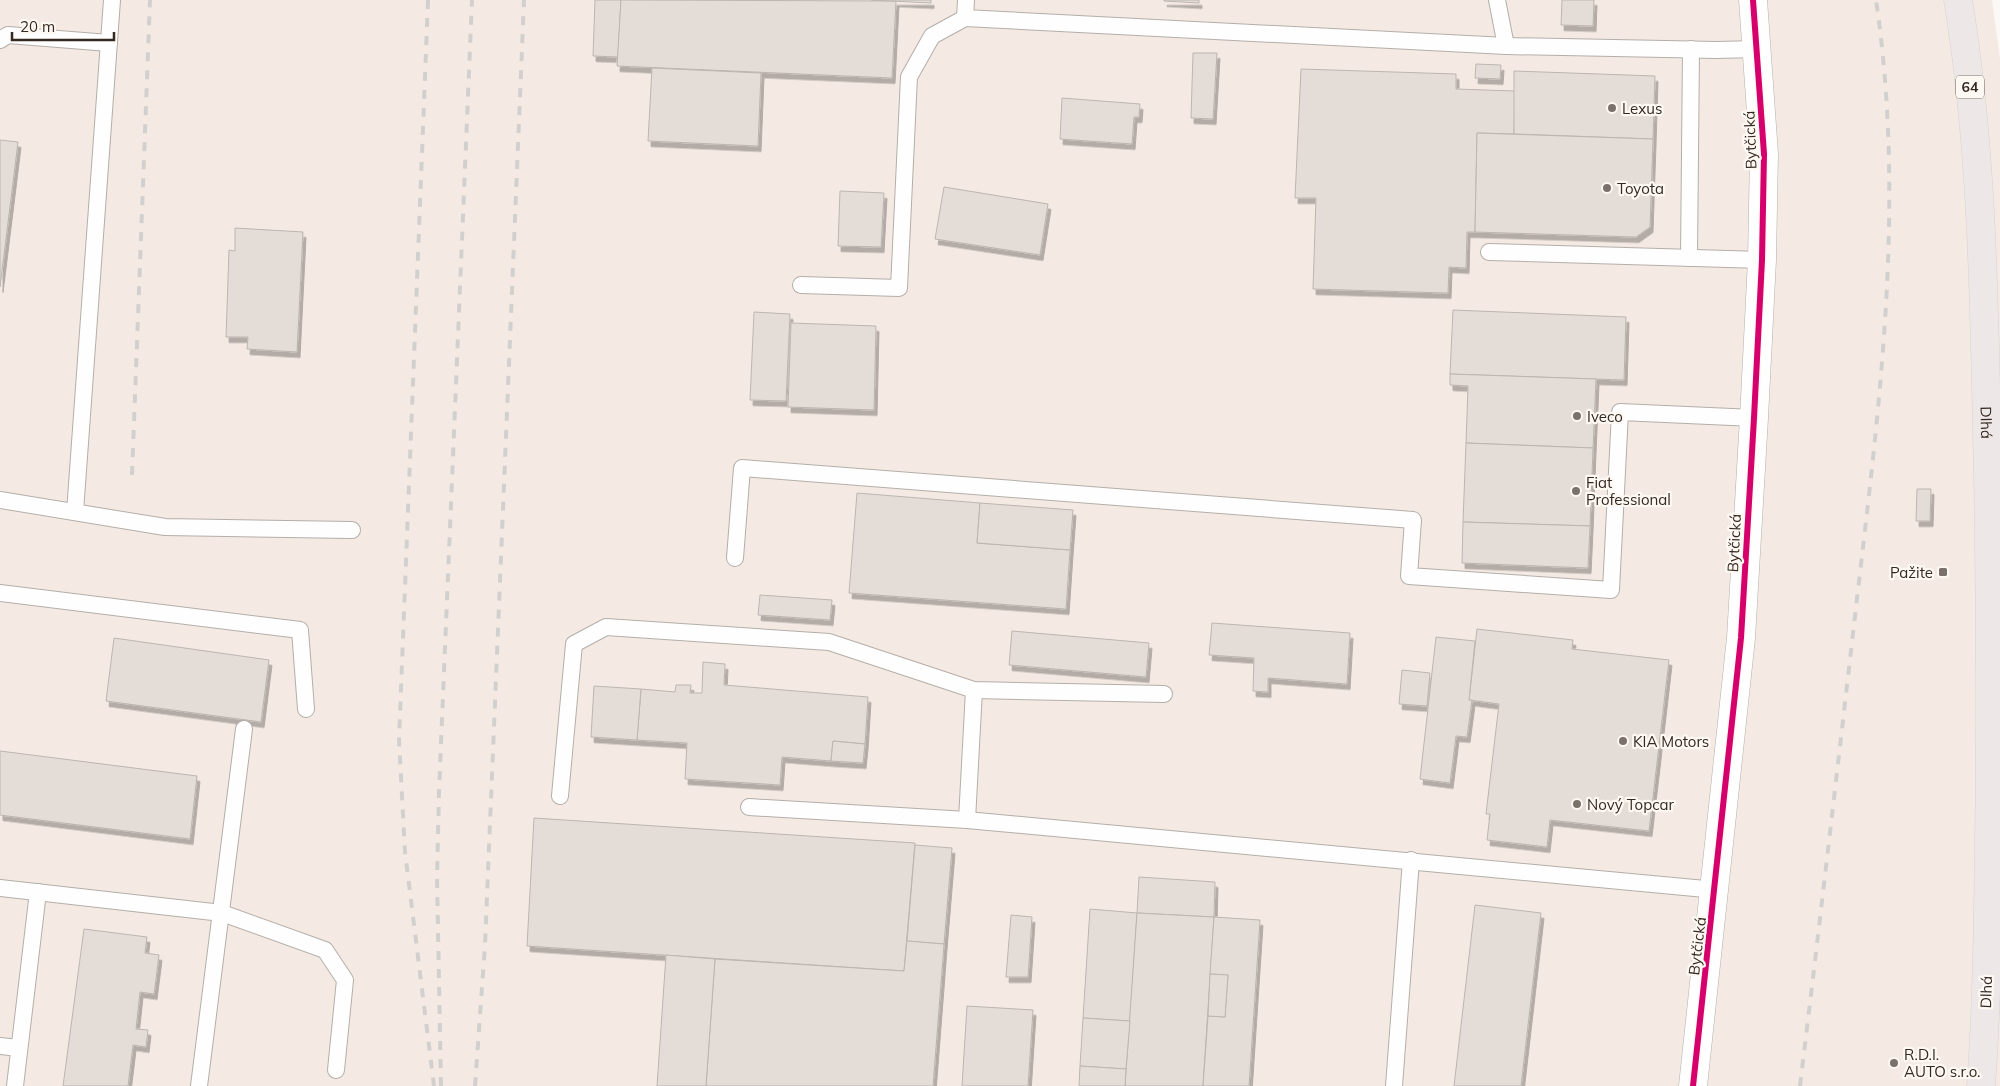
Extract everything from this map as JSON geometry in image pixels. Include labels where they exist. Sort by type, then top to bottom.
[{"type":"main road","name":"Dlhá","points":[[1958,0],[1972,98],[1979,174],[1988,511],[1991,723],[1988,936],[1982,1086]]},
{"type":"street","name":"Bytčická","points":[[1693,1086],[1716,890],[1742,638],[1762,260],[1764,154],[1753,0]]},
{"type":"lane","points":[[75,512],[112,0]]},
{"type":"lane","points":[[965,18],[966,0]]},
{"type":"lane","points":[[1497,0],[1506,46]]},
{"type":"lane","points":[[801,284],[900,288],[909,77],[932,36],[965,18],[1506,46],[1758,49]]},
{"type":"lane","points":[[0,40],[8,36],[109,44]]},
{"type":"lane","points":[[1689,258],[1691,49]]},
{"type":"lane","points":[[1489,252],[1762,260]]},
{"type":"lane","points":[[735,558],[742,468],[1413,520],[1409,576],[1611,590],[1620,412],[1754,418]]},
{"type":"lane","points":[[0,500],[165,527],[352,530]]},
{"type":"lane","points":[[0,593],[300,630],[306,709]]},
{"type":"lane","points":[[560,796],[574,644],[606,627],[829,642],[974,690],[1164,694]]},
{"type":"lane","points":[[967,820],[974,690]]},
{"type":"lane","points":[[199,1086],[244,729]]},
{"type":"lane","points":[[749,807],[967,820],[1716,890]]},
{"type":"lane","points":[[1394,1086],[1411,860]]},
{"type":"lane","points":[[0,888],[222,913],[325,950],[345,980],[336,1070]]},
{"type":"lane","points":[[15,1086],[38,892]]},
{"type":"lane","points":[[0,1046],[19,1048]]},
{"type":"shaded area","points":[[0,0],[1992,0],[2000,59],[2000,1086],[0,1086]]},
{"type":"building","points":[[595,0],[621,0],[618,57],[593,56]]},
{"type":"building","points":[[621,0],[896,1],[892,78],[617,66]]},
{"type":"building","points":[[871,0],[931,0],[931,3]]},
{"type":"building","points":[[1199,0],[1199,3],[1164,1]]},
{"type":"building","points":[[1562,0],[1594,0],[1593,26],[1561,25]]},
{"type":"building","points":[[1193,53],[1217,53],[1213,119],[1191,118]]},
{"type":"building","points":[[1476,64],[1501,65],[1500,79],[1475,78]]},
{"type":"building","points":[[652,68],[761,73],[758,146],[648,141]]},
{"type":"building","points":[[1301,69],[1456,74],[1456,89],[1515,91],[1514,134],[1477,133],[1475,232],[1467,232],[1466,268],[1449,267],[1448,293],[1313,289],[1316,198],[1295,198]]},
{"type":"building","points":[[1514,71],[1655,76],[1653,139],[1514,134]]},
{"type":"building","points":[[1062,98],[1140,104],[1139,117],[1134,117],[1132,144],[1060,139]]},
{"type":"building","points":[[1477,133],[1653,139],[1650,227],[1636,237],[1475,232]]},
{"type":"building","points":[[0,140],[18,142],[0,287]]},
{"type":"building","points":[[944,187],[1048,204],[1040,255],[935,239]]},
{"type":"building","points":[[840,191],[884,193],[881,247],[838,246]]},
{"type":"building","points":[[235,228],[303,232],[297,352],[247,349],[248,337],[226,337],[229,250],[235,251]]},
{"type":"building","points":[[1453,310],[1626,317],[1624,380],[1450,374]]},
{"type":"building","points":[[754,312],[790,314],[786,401],[750,400]]},
{"type":"building","points":[[791,323],[876,326],[874,410],[788,407]]},
{"type":"building","points":[[1450,374],[1596,379],[1593,448],[1466,443],[1468,386],[1450,385]]},
{"type":"building","points":[[1466,443],[1593,448],[1590,526],[1463,522]]},
{"type":"building","points":[[1917,489],[1931,489],[1930,521],[1916,521]]},
{"type":"building","points":[[857,493],[980,503],[977,543],[1070,550],[1066,609],[849,593]]},
{"type":"building","points":[[980,503],[1073,510],[1070,550],[977,543]]},
{"type":"building","points":[[1463,522],[1590,526],[1588,568],[1462,563]]},
{"type":"building","points":[[760,595],[832,600],[830,620],[758,615]]},
{"type":"building","points":[[1212,623],[1350,633],[1347,684],[1268,678],[1268,692],[1253,691],[1254,658],[1209,655]]},
{"type":"building","points":[[1477,629],[1573,640],[1572,649],[1669,660],[1649,831],[1550,820],[1547,847],[1487,840],[1490,814],[1486,814],[1499,704],[1469,700]]},
{"type":"building","points":[[1012,631],[1149,643],[1146,677],[1009,665]]},
{"type":"building","points":[[1436,637],[1475,641],[1469,700],[1472,700],[1467,737],[1456,736],[1450,783],[1420,779]]},
{"type":"building","points":[[114,638],[269,660],[261,722],[106,701]]},
{"type":"building","points":[[703,662],[725,664],[724,685],[868,697],[865,744],[833,741],[831,761],[782,757],[780,785],[685,779],[687,743],[637,740],[641,689],[675,692],[676,685],[691,685],[690,693],[702,693]]},
{"type":"building","points":[[1402,670],[1430,673],[1427,706],[1399,704]]},
{"type":"building","points":[[594,686],[641,689],[637,740],[591,737]]},
{"type":"building","points":[[833,741],[865,744],[863,763],[831,761]]},
{"type":"building","points":[[0,751],[197,776],[190,839],[0,815]]},
{"type":"building","points":[[534,818],[915,843],[904,971],[527,946]]},
{"type":"building","points":[[915,845],[952,848],[944,944],[907,941]]},
{"type":"building","points":[[1139,877],[1215,882],[1214,917],[1137,913]]},
{"type":"building","points":[[1475,905],[1541,913],[1521,1086],[1454,1086]]},
{"type":"building","points":[[1090,909],[1137,913],[1130,1021],[1083,1018]]},
{"type":"building","points":[[1137,913],[1214,917],[1203,1086],[1125,1086]]},
{"type":"building","points":[[1011,915],[1032,917],[1028,977],[1006,977]]},
{"type":"building","points":[[1214,917],[1260,920],[1249,1086],[1203,1086],[1208,1016],[1225,1017],[1228,975],[1210,974]]},
{"type":"building","points":[[84,929],[147,937],[145,953],[159,955],[154,994],[140,992],[136,1029],[148,1030],[146,1047],[133,1045],[128,1086],[63,1086]]},
{"type":"building","points":[[907,941],[944,944],[933,1086],[706,1086],[715,959],[904,971]]},
{"type":"building","points":[[666,955],[715,959],[706,1086],[657,1086]]},
{"type":"building","points":[[1210,974],[1228,975],[1225,1017],[1208,1016]]},
{"type":"building","points":[[967,1006],[1033,1010],[1028,1086],[962,1086]]},
{"type":"building","points":[[1083,1018],[1130,1021],[1126,1069],[1080,1066]]},
{"type":"building","points":[[1080,1066],[1126,1069],[1125,1086],[1079,1086]]},
{"type":"railway","points":[[132,475],[150,0]]},
{"type":"railway","points":[[428,0],[399,740],[405,852],[434,1086]]},
{"type":"railway","points":[[441,1086],[437,878],[439,792],[472,0]]},
{"type":"railway","points":[[475,1086],[485,945],[524,0]]},
{"type":"railway","points":[[1800,1086],[1867,516],[1881,369],[1889,222],[1889,148],[1876,0]]},
{"type":"cycle path","points":[[1693,1086],[1741,638],[1754,418],[1762,260],[1764,154],[1753,0]]},
{"type":"place","name":"Lexus","points":[[1612,108]]},
{"type":"place","name":"Toyota","points":[[1607,188]]},
{"type":"place","name":"Iveco","points":[[1577,416]]},
{"type":"place","name":"Fiat Professional","points":[[1576,491]]},
{"type":"place","name":"Pažite","points":[[1943,572]]},
{"type":"place","name":"KIA Motors","points":[[1623,741]]},
{"type":"place","name":"Nový Topcar","points":[[1577,804]]},
{"type":"place","name":"R.D.I. AUTO s.r.o.","points":[[1894,1063]]}]
